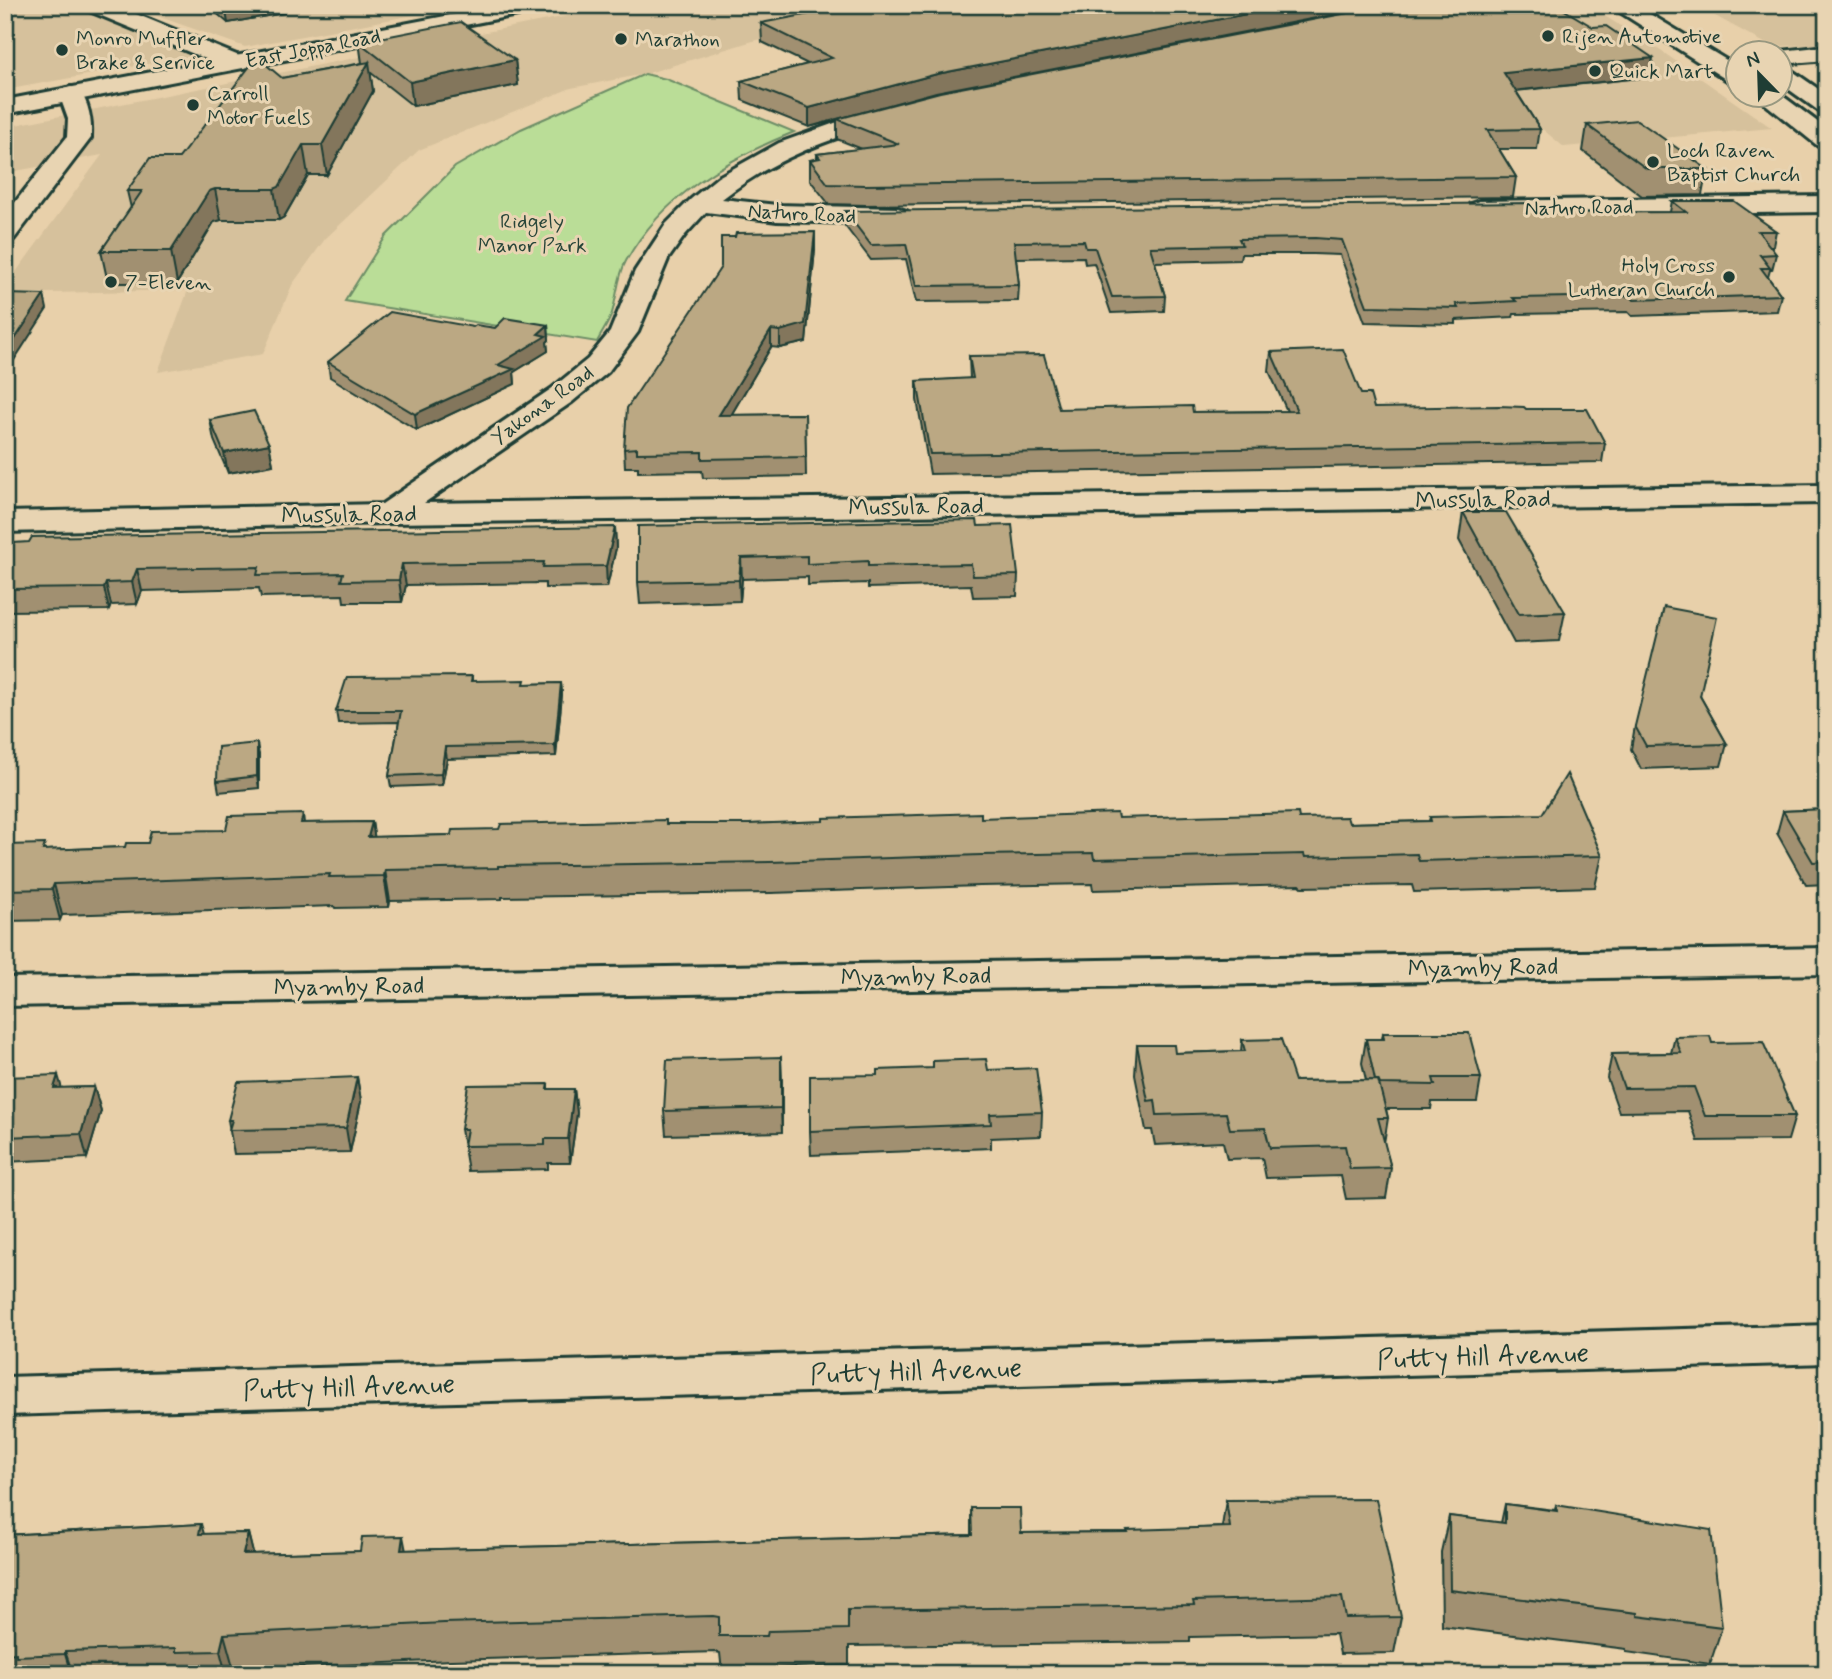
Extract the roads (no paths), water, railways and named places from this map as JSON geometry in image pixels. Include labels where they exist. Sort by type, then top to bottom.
[{"type":"street","points":[[95,5],[236,63]]},
{"type":"street","name":"East Joppa Road","points":[[5,107],[538,5]]},
{"type":"street","points":[[1619,5],[1724,69]]},
{"type":"street","points":[[1794,56],[1827,53]]},
{"type":"street","points":[[1794,83],[1827,106]]},
{"type":"street","points":[[5,233],[79,138],[80,119],[71,94]]},
{"type":"street","points":[[1782,108],[1827,141]]},
{"type":"street","name":"Yakona Road","points":[[390,513],[581,382],[611,351],[626,329],[646,275],[663,246],[701,204],[737,176],[794,145],[906,109]]},
{"type":"street","name":"Naturo Road","points":[[701,204],[778,214],[920,215]]},
{"type":"street","name":"Naturo Road","points":[[1450,209],[1827,204]]},
{"type":"street","name":"Mussula Road","points":[[5,522],[390,513],[1827,494]]},
{"type":"street","name":"Myamby Road","points":[[5,992],[1827,961]]},
{"type":"street","name":"Putty Hill Avenue","points":[[5,1396],[1827,1344]]},
{"type":"place","name":"Rijen Automotive","points":[[1548,36]]},
{"type":"place","name":"Marathon","points":[[621,39]]},
{"type":"place","name":"Monro Muffler Brake & Service","points":[[62,50]]},
{"type":"place","name":"Quick Mart","points":[[1595,71]]},
{"type":"place","name":"Carroll Motor Fuels","points":[[193,105]]},
{"type":"place","name":"Loch Raven Baptist Church","points":[[1653,162]]},
{"type":"place","name":"Holy Cross Lutheran Church","points":[[1729,277]]},
{"type":"place","name":"7-Eleven","points":[[111,282]]},
{"type":"park label","name":"Ridgely Manor Park","points":[[532,233]]}]
